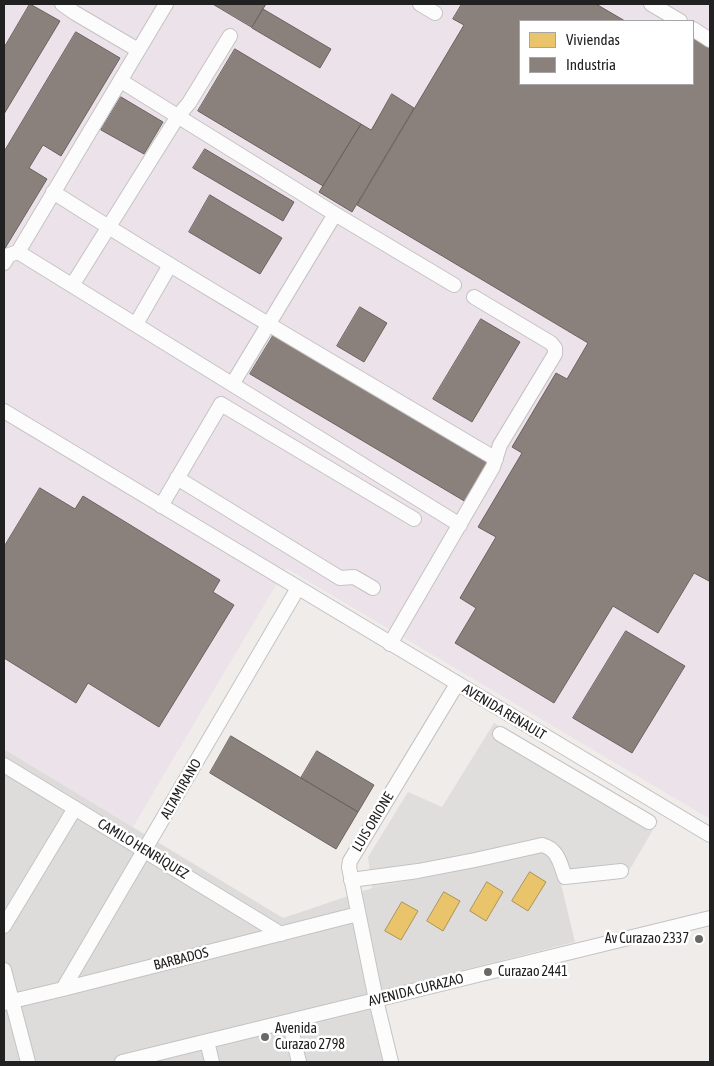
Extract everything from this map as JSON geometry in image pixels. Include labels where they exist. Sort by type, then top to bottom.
[{"type":"street","points":[[62,4],[138,50]]},
{"type":"street","points":[[4,263],[9,255],[18,252],[166,4]]},
{"type":"street","points":[[420,4],[435,13]]},
{"type":"street","points":[[651,4],[678,20]]},
{"type":"street","points":[[694,30],[710,40]]},
{"type":"street","points":[[73,284],[230,36]]},
{"type":"street","points":[[121,80],[335,214],[454,285]]},
{"type":"street","points":[[53,192],[170,265],[496,459]]},
{"type":"street","points":[[233,383],[335,214]]},
{"type":"street","points":[[18,252],[73,284],[460,525]]},
{"type":"street","points":[[136,324],[170,265]]},
{"type":"street","points":[[390,644],[493,467],[500,445],[555,354],[551,343],[474,297]]},
{"type":"street","points":[[161,506],[221,404],[414,519]]},
{"type":"street","name":"AVENIDA RENAULT","points":[[4,411],[710,835]]},
{"type":"street","points":[[177,478],[340,578],[354,576],[373,588]]},
{"type":"street","name":"ALTAMIRANO","points":[[62,989],[298,588]]},
{"type":"street","name":"LUIS ORIONE","points":[[391,1062],[348,867],[456,684]]},
{"type":"street","points":[[500,734],[649,822]]},
{"type":"street","points":[[555,767],[565,749]]},
{"type":"street","name":"CAMILO HENRÍQUEZ","points":[[5,769],[75,808],[281,934]]},
{"type":"street","points":[[4,926],[75,808]]},
{"type":"street","points":[[351,880],[418,871],[542,845],[549,846],[556,854],[565,877],[620,871]]},
{"type":"street","name":"BARBADOS","points":[[8,1002],[358,914]]},
{"type":"street","name":"AVENIDA CURAZAO","points":[[122,1062],[710,918]]},
{"type":"street","points":[[4,970],[8,1002],[28,1062]]},
{"type":"street","points":[[289,1021],[299,1062]]},
{"type":"street","points":[[207,1041],[212,1062]]},
{"type":"shaded area","points":[[4,4],[710,4],[710,819],[286,568],[133,827],[4,749]]},
{"type":"shaded area","points":[[494,723],[658,821],[626,876],[561,884],[547,850],[372,888],[368,857],[408,792],[442,807]]},
{"type":"shaded area","points":[[4,749],[283,918],[372,888],[547,850],[561,884],[575,942],[368,994],[384,1062],[4,1062]]},
{"type":"building: Viviendas","points":[[530,872],[546,882],[528,911],[512,901]]},
{"type":"building: Viviendas","points":[[487,882],[503,892],[486,921],[470,911]]},
{"type":"building: Viviendas","points":[[444,892],[460,901],[443,931],[427,921]]},
{"type":"building: Viviendas","points":[[402,902],[418,911],[401,940],[385,931]]},
{"type":"building: Industria","points":[[30,4],[60,21],[4,114],[4,48]]},
{"type":"building: Industria","points":[[213,4],[266,4],[252,27]]},
{"type":"building: Industria","points":[[462,4],[596,4],[623,20],[519,20],[519,85],[694,85],[694,39],[710,48],[710,579],[709,581],[694,573],[658,633],[613,606],[554,703],[455,643],[476,608],[460,598],[496,537],[478,527],[522,453],[512,447],[556,373],[567,379],[588,343],[357,205],[464,25],[453,19]]},
{"type":"building: Industria","points":[[263,9],[331,49],[320,68],[252,28]]},
{"type":"building: Industria","points":[[76,32],[120,58],[61,156],[43,145],[29,168],[47,179],[4,250],[4,152]]},
{"type":"building: Industria","points":[[235,49],[361,124],[323,186],[198,111]]},
{"type":"building: Industria","points":[[392,94],[414,108],[352,212],[319,192],[361,124],[371,130]]},
{"type":"building: Industria","points":[[121,97],[163,122],[144,154],[101,130]]},
{"type":"building: Industria","points":[[205,149],[294,202],[283,221],[193,168]]},
{"type":"building: Industria","points":[[210,195],[282,238],[260,274],[189,232]]},
{"type":"building: Industria","points":[[360,307],[387,323],[364,362],[337,346]]},
{"type":"building: Industria","points":[[481,319],[520,342],[472,422],[433,399]]},
{"type":"building: Industria","points":[[273,336],[489,464],[466,502],[250,374]]},
{"type":"building: Industria","points":[[40,488],[75,509],[83,496],[220,580],[213,592],[234,605],[159,727],[88,683],[76,703],[4,658],[4,547]]},
{"type":"building: Industria","points":[[626,631],[685,666],[632,753],[573,718]]},
{"type":"building: Industria","points":[[231,736],[358,812],[336,849],[210,773]]},
{"type":"building: Industria","points":[[317,751],[374,785],[358,812],[301,778]]},
{"type":"place","name":"Av Curazao 2337","points":[[699,939]]},
{"type":"place","name":"Curazao 2441","points":[[488,972]]},
{"type":"place","name":"Avenida Curazao 2798","points":[[265,1037]]}]
